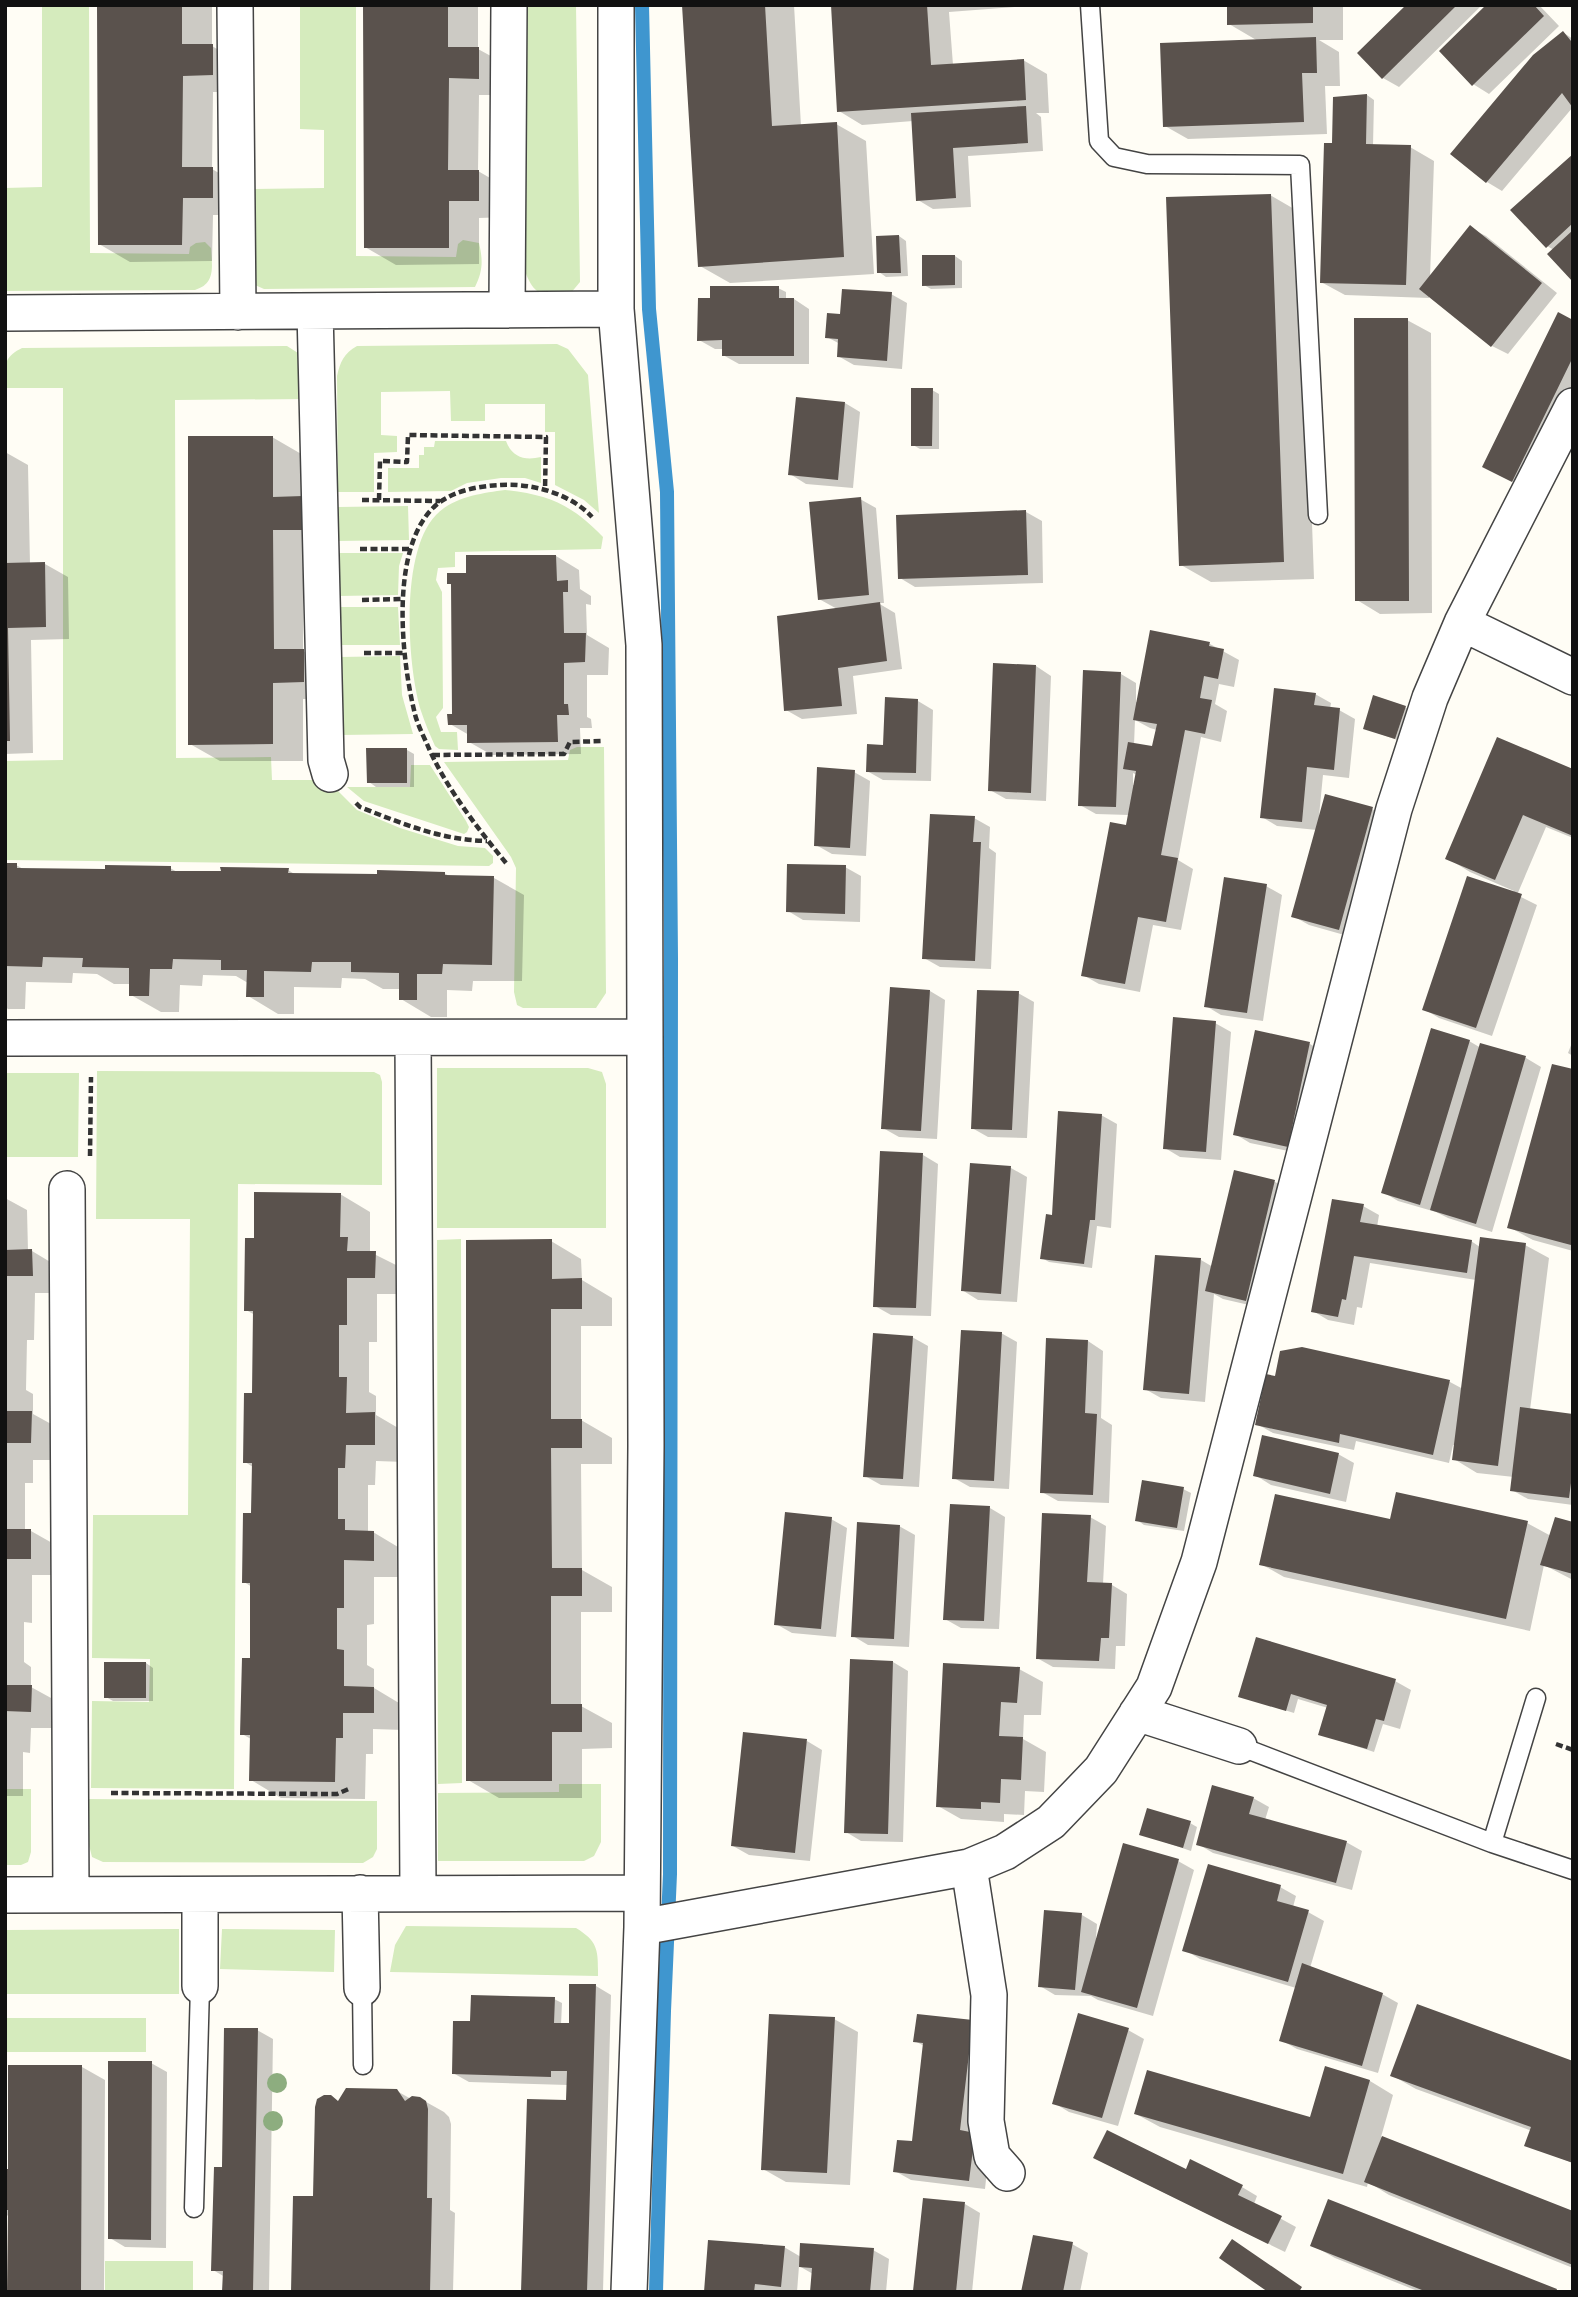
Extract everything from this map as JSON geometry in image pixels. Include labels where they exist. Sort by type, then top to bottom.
[{"type":"street","points":[[234,5],[238,312]]},
{"type":"street","points":[[507,310],[509,5]]},
{"type":"street","points":[[616,5],[616,309],[644,645],[646,1446],[642,1910],[629,2292]]},
{"type":"street","points":[[5,313],[616,309]]},
{"type":"street","points":[[315,311],[326,760],[330,774]]},
{"type":"street","points":[[5,1895],[418,1893],[642,1910],[969,1867],[1005,1852],[1051,1822],[1101,1770],[1154,1687],[1199,1562],[1394,809],[1430,698],[1462,623],[1562,450],[1573,406]]},
{"type":"street","points":[[1462,623],[1573,677]]},
{"type":"street","points":[[5,1038],[645,1037]]},
{"type":"street","points":[[413,1038],[418,1893]]},
{"type":"street","points":[[67,1189],[71,1894]]},
{"type":"street","points":[[1137,1713],[1239,1746]]},
{"type":"street","points":[[969,1867],[989,1995],[986,2121],[992,2156],[1007,2173]]},
{"type":"street","points":[[360,1893],[362,1987]]},
{"type":"street","points":[[200,1895],[200,1986]]},
{"type":"lane","points":[[1090,5],[1099,141],[1114,157],[1147,164],[1300,165],[1318,515]]},
{"type":"lane","points":[[1492,1843],[1536,1698]]},
{"type":"lane","points":[[1239,1746],[1492,1843],[1573,1870]]},
{"type":"lane","points":[[194,2208],[200,1986]]},
{"type":"lane","points":[[362,1987],[363,2065]]},
{"type":"path","points":[[379,500],[380,461],[407,461],[408,435],[545,437],[545,491]]},
{"type":"path","points":[[319,499],[441,501],[478,486],[508,484],[563,496],[585,510],[593,519]]},
{"type":"path","points":[[441,501],[420,525],[411,549],[403,599],[405,658],[414,712],[433,755],[473,822],[506,863]]},
{"type":"path","points":[[320,550],[411,549]]},
{"type":"path","points":[[433,755],[564,754],[570,742],[612,741]]},
{"type":"path","points":[[330,774],[360,807],[457,840],[488,841]]},
{"type":"path","points":[[67,1189],[90,1159],[91,1071]]},
{"type":"path","points":[[1549,1742],[1573,1750]]},
{"type":"path","points":[[107,1793],[337,1794],[351,1788]]},
{"type":"green space","points":[[42,5],[89,5],[90,253],[189,254],[190,247],[205,242],[211,248],[212,268],[210,279],[202,287],[195,290],[5,291],[5,188],[42,187]]},
{"type":"green space","points":[[300,5],[356,5],[356,256],[456,257],[458,244],[463,240],[479,243],[482,265],[475,287],[264,289],[255,285],[250,189],[324,188],[324,130],[300,129]]},
{"type":"green space","points":[[526,5],[576,5],[580,282],[570,294],[537,291],[525,271]]},
{"type":"green space","points":[[557,344],[568,349],[588,375],[599,513],[584,500],[555,485],[555,432],[545,432],[545,404],[485,404],[485,421],[451,421],[450,391],[381,392],[381,435],[397,436],[397,452],[374,453],[374,492],[338,492],[337,376],[343,358],[357,346]]},
{"type":"green space","points":[[287,346],[298,353],[304,371],[304,399],[175,400],[176,758],[271,757],[272,780],[327,780],[357,810],[400,828],[458,846],[485,848],[493,856],[493,863],[489,866],[5,860],[5,761],[63,760],[63,388],[5,388],[8,360],[22,348]]},
{"type":"green space","points":[[435,441],[506,441],[519,457],[541,457],[541,483],[525,478],[501,478],[467,483],[451,491],[388,492],[388,468],[419,468],[419,455],[424,455],[424,447],[434,447]]},
{"type":"green space","points":[[505,490],[535,495],[570,509],[603,537],[601,549],[455,552],[455,567],[438,568],[436,580],[442,592],[443,708],[436,717],[441,732],[457,732],[458,750],[439,749],[435,746],[421,711],[412,666],[410,610],[416,555],[424,532],[443,509],[468,497]]},
{"type":"green space","points":[[408,506],[409,540],[338,541],[338,507]]},
{"type":"green space","points":[[338,553],[403,553],[399,566],[398,595],[339,596]]},
{"type":"green space","points":[[340,607],[398,607],[400,645],[340,645]]},
{"type":"green space","points":[[400,656],[402,695],[413,734],[341,735],[340,657]]},
{"type":"green space","points":[[577,747],[604,747],[606,993],[596,1008],[523,1008],[517,1005],[514,992],[516,868],[444,762],[568,760],[570,750]]},
{"type":"green space","points":[[411,765],[430,765],[466,821],[469,827],[467,832],[464,834],[364,801],[347,787],[410,787]]},
{"type":"green space","points":[[437,1068],[588,1068],[602,1072],[606,1084],[606,1228],[437,1228]]},
{"type":"green space","points":[[97,1071],[374,1072],[380,1075],[382,1082],[382,1185],[238,1184],[234,1789],[91,1788],[92,1701],[149,1702],[150,1659],[92,1658],[93,1515],[188,1515],[190,1219],[96,1219]]},
{"type":"green space","points":[[5,1073],[79,1073],[78,1157],[5,1157]]},
{"type":"green space","points":[[461,1239],[462,1783],[438,1784],[437,1240]]},
{"type":"green space","points":[[559,1784],[601,1784],[601,1842],[594,1856],[584,1861],[438,1861],[438,1793],[559,1792]]},
{"type":"green space","points":[[5,1789],[31,1789],[31,1852],[28,1862],[21,1865],[5,1865]]},
{"type":"green space","points":[[88,1799],[377,1801],[377,1849],[373,1857],[363,1863],[103,1862],[92,1857],[88,1841]]},
{"type":"green space","points":[[406,1926],[576,1928],[589,1938],[596,1948],[598,1976],[390,1972],[395,1945]]},
{"type":"green space","points":[[179,1929],[179,1994],[5,1994],[5,1930]]},
{"type":"green space","points":[[222,1929],[335,1930],[334,1972],[220,1969]]},
{"type":"green space","points":[[5,2018],[146,2018],[146,2052],[5,2052]]},
{"type":"green space","points":[[105,2261],[193,2261],[193,2292],[105,2292]]},
{"type":"building","points":[[97,5],[182,5],[182,44],[213,44],[213,75],[183,76],[182,167],[213,167],[213,198],[183,198],[182,245],[98,245]]},
{"type":"building","points":[[363,5],[448,5],[448,47],[479,47],[479,79],[449,78],[448,170],[479,170],[479,201],[449,201],[449,248],[364,248]]},
{"type":"building","points":[[682,5],[765,5],[772,126],[837,122],[844,257],[698,267]]},
{"type":"building","points":[[831,5],[927,5],[931,65],[1024,59],[1026,100],[837,112]]},
{"type":"building","points":[[1227,5],[1313,5],[1313,23],[1227,25]]},
{"type":"building","points":[[1406,5],[1457,5],[1382,79],[1357,53]]},
{"type":"building","points":[[1486,5],[1534,5],[1544,16],[1472,86],[1439,51]]},
{"type":"building","points":[[1563,31],[1571,41],[1573,39],[1573,108],[1562,93],[1486,183],[1450,154],[1533,55]]},
{"type":"building","points":[[1316,37],[1317,73],[1302,73],[1304,122],[1163,127],[1160,43]]},
{"type":"building","points":[[1367,94],[1366,144],[1411,145],[1406,285],[1320,283],[1324,143],[1332,143],[1333,97]]},
{"type":"building","points":[[1026,106],[1028,143],[953,148],[956,198],[916,201],[911,113]]},
{"type":"building","points":[[1573,154],[1573,223],[1546,248],[1510,210]]},
{"type":"building","points":[[1271,194],[1284,562],[1179,566],[1166,197]]},
{"type":"building","points":[[1470,225],[1542,283],[1491,347],[1419,289]]},
{"type":"building","points":[[1573,230],[1573,282],[1547,254]]},
{"type":"building","points":[[899,235],[901,273],[877,273],[876,236]]},
{"type":"building","points":[[922,255],[955,255],[955,285],[922,286]]},
{"type":"building","points":[[710,286],[779,286],[779,298],[794,298],[794,356],[722,356],[722,340],[697,341],[698,298],[710,298]]},
{"type":"building","points":[[842,289],[892,292],[887,361],[837,357],[838,339],[825,338],[827,313],[840,314]]},
{"type":"building","points":[[1558,312],[1573,320],[1573,357],[1512,482],[1482,467]]},
{"type":"building","points":[[1354,318],[1408,318],[1409,601],[1355,601]]},
{"type":"building","points":[[911,388],[933,388],[932,446],[911,446]]},
{"type":"building","points":[[796,397],[845,402],[838,480],[788,475]]},
{"type":"building","points":[[188,436],[273,436],[273,497],[303,496],[304,530],[273,530],[274,649],[304,649],[304,682],[273,683],[273,744],[188,745]]},
{"type":"building","points":[[861,497],[869,595],[818,600],[809,502]]},
{"type":"building","points":[[1026,510],[1028,575],[898,579],[896,515]]},
{"type":"building","points":[[466,555],[556,555],[557,581],[568,580],[568,592],[563,592],[564,633],[586,633],[585,662],[564,663],[564,704],[568,704],[569,715],[557,715],[558,742],[467,743],[467,725],[448,725],[447,714],[452,714],[451,584],[447,584],[447,573],[466,573]]},
{"type":"building","points":[[45,562],[46,627],[8,628],[10,741],[5,741],[5,563]]},
{"type":"building","points":[[880,602],[887,661],[838,668],[842,706],[784,711],[777,616]]},
{"type":"building","points":[[1150,630],[1210,642],[1209,646],[1224,649],[1218,679],[1204,676],[1200,698],[1212,700],[1205,734],[1185,730],[1161,855],[1178,858],[1166,922],[1138,917],[1125,984],[1081,976],[1110,822],[1126,825],[1136,771],[1123,769],[1128,742],[1152,746],[1157,724],[1133,720]]},
{"type":"building","points":[[993,663],[1036,665],[1031,793],[988,791]]},
{"type":"building","points":[[1083,670],[1121,672],[1116,807],[1078,806]]},
{"type":"building","points":[[1274,688],[1316,693],[1314,705],[1340,708],[1334,770],[1307,767],[1302,822],[1260,818]]},
{"type":"building","points":[[1373,695],[1406,706],[1395,739],[1363,729]]},
{"type":"building","points":[[885,697],[918,699],[916,773],[866,772],[867,744],[883,745]]},
{"type":"building","points":[[1497,737],[1573,769],[1573,836],[1523,815],[1495,880],[1445,859]]},
{"type":"building","points":[[366,748],[407,748],[407,783],[367,783]]},
{"type":"building","points":[[817,767],[855,770],[850,848],[814,846]]},
{"type":"building","points":[[1325,794],[1373,807],[1339,930],[1291,917]]},
{"type":"building","points":[[930,814],[975,816],[973,842],[981,842],[975,961],[922,959]]},
{"type":"building","points":[[5,863],[17,863],[17,868],[105,869],[105,865],[171,866],[171,871],[221,871],[220,867],[289,868],[288,873],[377,874],[377,870],[494,876],[492,965],[443,964],[442,974],[417,974],[417,1000],[399,1000],[399,973],[351,972],[351,962],[312,962],[311,972],[264,971],[264,997],[246,997],[247,970],[221,970],[221,960],[173,959],[172,969],[150,969],[149,996],[129,996],[129,968],[82,967],[83,958],[43,957],[42,967],[5,966]]},
{"type":"building","points":[[787,864],[846,865],[845,914],[786,912]]},
{"type":"building","points":[[1467,876],[1522,894],[1476,1028],[1422,1010]]},
{"type":"building","points":[[1224,877],[1267,884],[1247,1013],[1204,1007]]},
{"type":"building","points":[[890,987],[930,990],[921,1131],[881,1129]]},
{"type":"building","points":[[977,990],[1019,991],[1012,1130],[971,1129]]},
{"type":"building","points":[[1173,1017],[1216,1021],[1206,1152],[1163,1149]]},
{"type":"building","points":[[1431,1028],[1470,1040],[1420,1205],[1381,1193]]},
{"type":"building","points":[[1255,1030],[1310,1042],[1288,1147],[1233,1135]]},
{"type":"building","points":[[1480,1043],[1526,1056],[1476,1224],[1430,1210]]},
{"type":"building","points":[[1552,1064],[1573,1069],[1571,1245],[1507,1228]]},
{"type":"building","points":[[1058,1111],[1102,1114],[1095,1220],[1090,1220],[1084,1264],[1040,1259],[1046,1214],[1052,1215]]},
{"type":"building","points":[[880,1151],[923,1153],[916,1308],[873,1307]]},
{"type":"building","points":[[970,1163],[1011,1166],[1001,1294],[961,1291]]},
{"type":"building","points":[[1234,1170],[1275,1180],[1246,1301],[1205,1291]]},
{"type":"building","points":[[254,1192],[341,1193],[340,1237],[348,1237],[347,1251],[376,1251],[375,1278],[347,1278],[347,1325],[339,1325],[339,1377],[347,1377],[346,1413],[375,1412],[375,1445],[346,1445],[345,1468],[338,1468],[338,1519],[345,1519],[345,1530],[374,1531],[374,1561],[344,1560],[344,1608],[337,1608],[337,1649],[344,1650],[344,1686],[374,1687],[374,1713],[343,1713],[343,1738],[336,1738],[335,1782],[249,1781],[250,1735],[240,1735],[242,1658],[250,1658],[250,1583],[242,1583],[243,1513],[251,1513],[252,1463],[243,1463],[244,1393],[252,1393],[253,1311],[244,1311],[245,1238],[254,1238]]},
{"type":"building","points":[[1332,1199],[1364,1204],[1360,1222],[1472,1240],[1467,1273],[1354,1256],[1346,1300],[1342,1299],[1338,1317],[1311,1312]]},
{"type":"building","points":[[1480,1237],[1526,1243],[1498,1466],[1452,1460]]},
{"type":"building","points":[[552,1239],[552,1279],[582,1278],[582,1309],[551,1309],[551,1419],[582,1419],[582,1448],[551,1448],[552,1568],[582,1568],[582,1596],[551,1596],[551,1704],[582,1704],[582,1732],[552,1732],[552,1781],[466,1781],[466,1240]]},
{"type":"building","points":[[32,1249],[33,1276],[5,1276],[5,1250]]},
{"type":"building","points":[[1155,1255],[1201,1258],[1189,1394],[1143,1390]]},
{"type":"building","points":[[961,1330],[1002,1332],[994,1481],[952,1479]]},
{"type":"building","points":[[873,1333],[913,1336],[903,1479],[863,1477]]},
{"type":"building","points":[[1046,1338],[1088,1340],[1085,1413],[1097,1414],[1093,1495],[1040,1493]]},
{"type":"building","points":[[1302,1347],[1450,1380],[1433,1455],[1340,1434],[1339,1443],[1255,1425],[1266,1374],[1275,1376],[1280,1351]]},
{"type":"building","points":[[1520,1407],[1573,1414],[1573,1468],[1569,1498],[1510,1491]]},
{"type":"building","points":[[5,1411],[32,1411],[31,1443],[5,1443]]},
{"type":"building","points":[[1262,1435],[1339,1453],[1330,1494],[1253,1476]]},
{"type":"building","points":[[1142,1480],[1184,1487],[1177,1528],[1135,1521]]},
{"type":"building","points":[[1396,1492],[1528,1521],[1506,1619],[1259,1565],[1275,1494],[1390,1519]]},
{"type":"building","points":[[950,1504],[990,1506],[984,1621],[943,1620]]},
{"type":"building","points":[[785,1512],[832,1517],[821,1629],[774,1625]]},
{"type":"building","points":[[1042,1513],[1091,1515],[1087,1582],[1112,1583],[1109,1638],[1101,1638],[1099,1661],[1036,1659]]},
{"type":"building","points":[[1555,1517],[1573,1522],[1573,1574],[1540,1565]]},
{"type":"building","points":[[857,1522],[900,1525],[894,1639],[851,1637]]},
{"type":"building","points":[[5,1529],[31,1529],[31,1559],[5,1559]]},
{"type":"building","points":[[1256,1637],[1396,1679],[1384,1721],[1376,1719],[1367,1749],[1318,1735],[1327,1705],[1291,1694],[1286,1711],[1238,1697]]},
{"type":"building","points":[[850,1659],[893,1661],[888,1834],[844,1833]]},
{"type":"building","points":[[104,1662],[146,1662],[146,1698],[104,1698]]},
{"type":"building","points":[[943,1663],[1020,1667],[1017,1703],[1001,1702],[999,1736],[1023,1737],[1021,1780],[1001,1779],[1000,1803],[981,1802],[981,1809],[936,1807]]},
{"type":"building","points":[[5,1685],[32,1685],[31,1712],[5,1711]]},
{"type":"building","points":[[743,1732],[807,1739],[795,1853],[731,1846]]},
{"type":"building","points":[[1212,1785],[1254,1797],[1249,1814],[1347,1841],[1336,1883],[1196,1845]]},
{"type":"building","points":[[1147,1808],[1191,1821],[1183,1848],[1139,1835]]},
{"type":"building","points":[[1123,1843],[1179,1859],[1137,2008],[1081,1992]]},
{"type":"building","points":[[1208,1864],[1281,1885],[1277,1901],[1309,1910],[1288,1982],[1182,1951]]},
{"type":"building","points":[[1044,1910],[1082,1913],[1075,1990],[1038,1987]]},
{"type":"building","points":[[1302,1963],[1383,1993],[1362,2066],[1279,2041]]},
{"type":"building","points":[[569,1984],[596,1984],[587,2292],[521,2292],[527,2099],[566,2100],[567,2071],[551,2071],[551,2077],[452,2074],[453,2021],[470,2021],[471,1995],[555,1997],[554,2023],[569,2023]]},
{"type":"building","points":[[1417,2004],[1573,2061],[1573,2163],[1524,2146],[1531,2127],[1390,2076]]},
{"type":"building","points":[[1078,2013],[1129,2028],[1102,2118],[1052,2104]]},
{"type":"building","points":[[769,2014],[835,2017],[827,2173],[761,2170]]},
{"type":"building","points":[[917,2014],[973,2020],[960,2130],[975,2133],[969,2181],[893,2172],[897,2140],[912,2141],[923,2043],[913,2042]]},
{"type":"building","points":[[224,2028],[258,2028],[253,2292],[222,2292],[223,2271],[211,2271],[214,2167],[222,2167]]},
{"type":"building","points":[[108,2061],[152,2061],[151,2240],[108,2239]]},
{"type":"building","points":[[8,2065],[82,2065],[81,2292],[7,2292],[8,2210],[5,2210],[5,2169],[8,2169]]},
{"type":"building","points":[[1325,2066],[1370,2080],[1343,2174],[1134,2114],[1147,2070],[1310,2117]]},
{"type":"building","points":[[346,2088],[397,2089],[405,2101],[412,2096],[426,2101],[427,2198],[432,2198],[430,2292],[291,2292],[293,2196],[313,2196],[317,2099],[331,2095],[338,2101]]},
{"type":"building","points":[[1107,2130],[1186,2169],[1190,2159],[1243,2185],[1238,2195],[1282,2216],[1268,2244],[1093,2158]]},
{"type":"building","points":[[1382,2136],[1573,2211],[1573,2265],[1364,2182]]},
{"type":"building","points":[[923,2198],[965,2202],[956,2292],[913,2291]]},
{"type":"building","points":[[1328,2199],[1557,2289],[1556,2292],[1427,2292],[1310,2246]]},
{"type":"building","points":[[1033,2235],[1073,2242],[1063,2292],[1021,2292]]},
{"type":"building","points":[[1232,2239],[1302,2287],[1299,2292],[1268,2292],[1219,2258]]},
{"type":"building","points":[[708,2240],[785,2246],[781,2287],[755,2284],[754,2292],[704,2292]]},
{"type":"building","points":[[800,2243],[874,2248],[870,2292],[810,2292],[812,2268],[799,2267]]},
{"type":"waterway","points":[[642,5],[649,309],[667,492],[671,958],[670,1874],[656,2292]]}]
